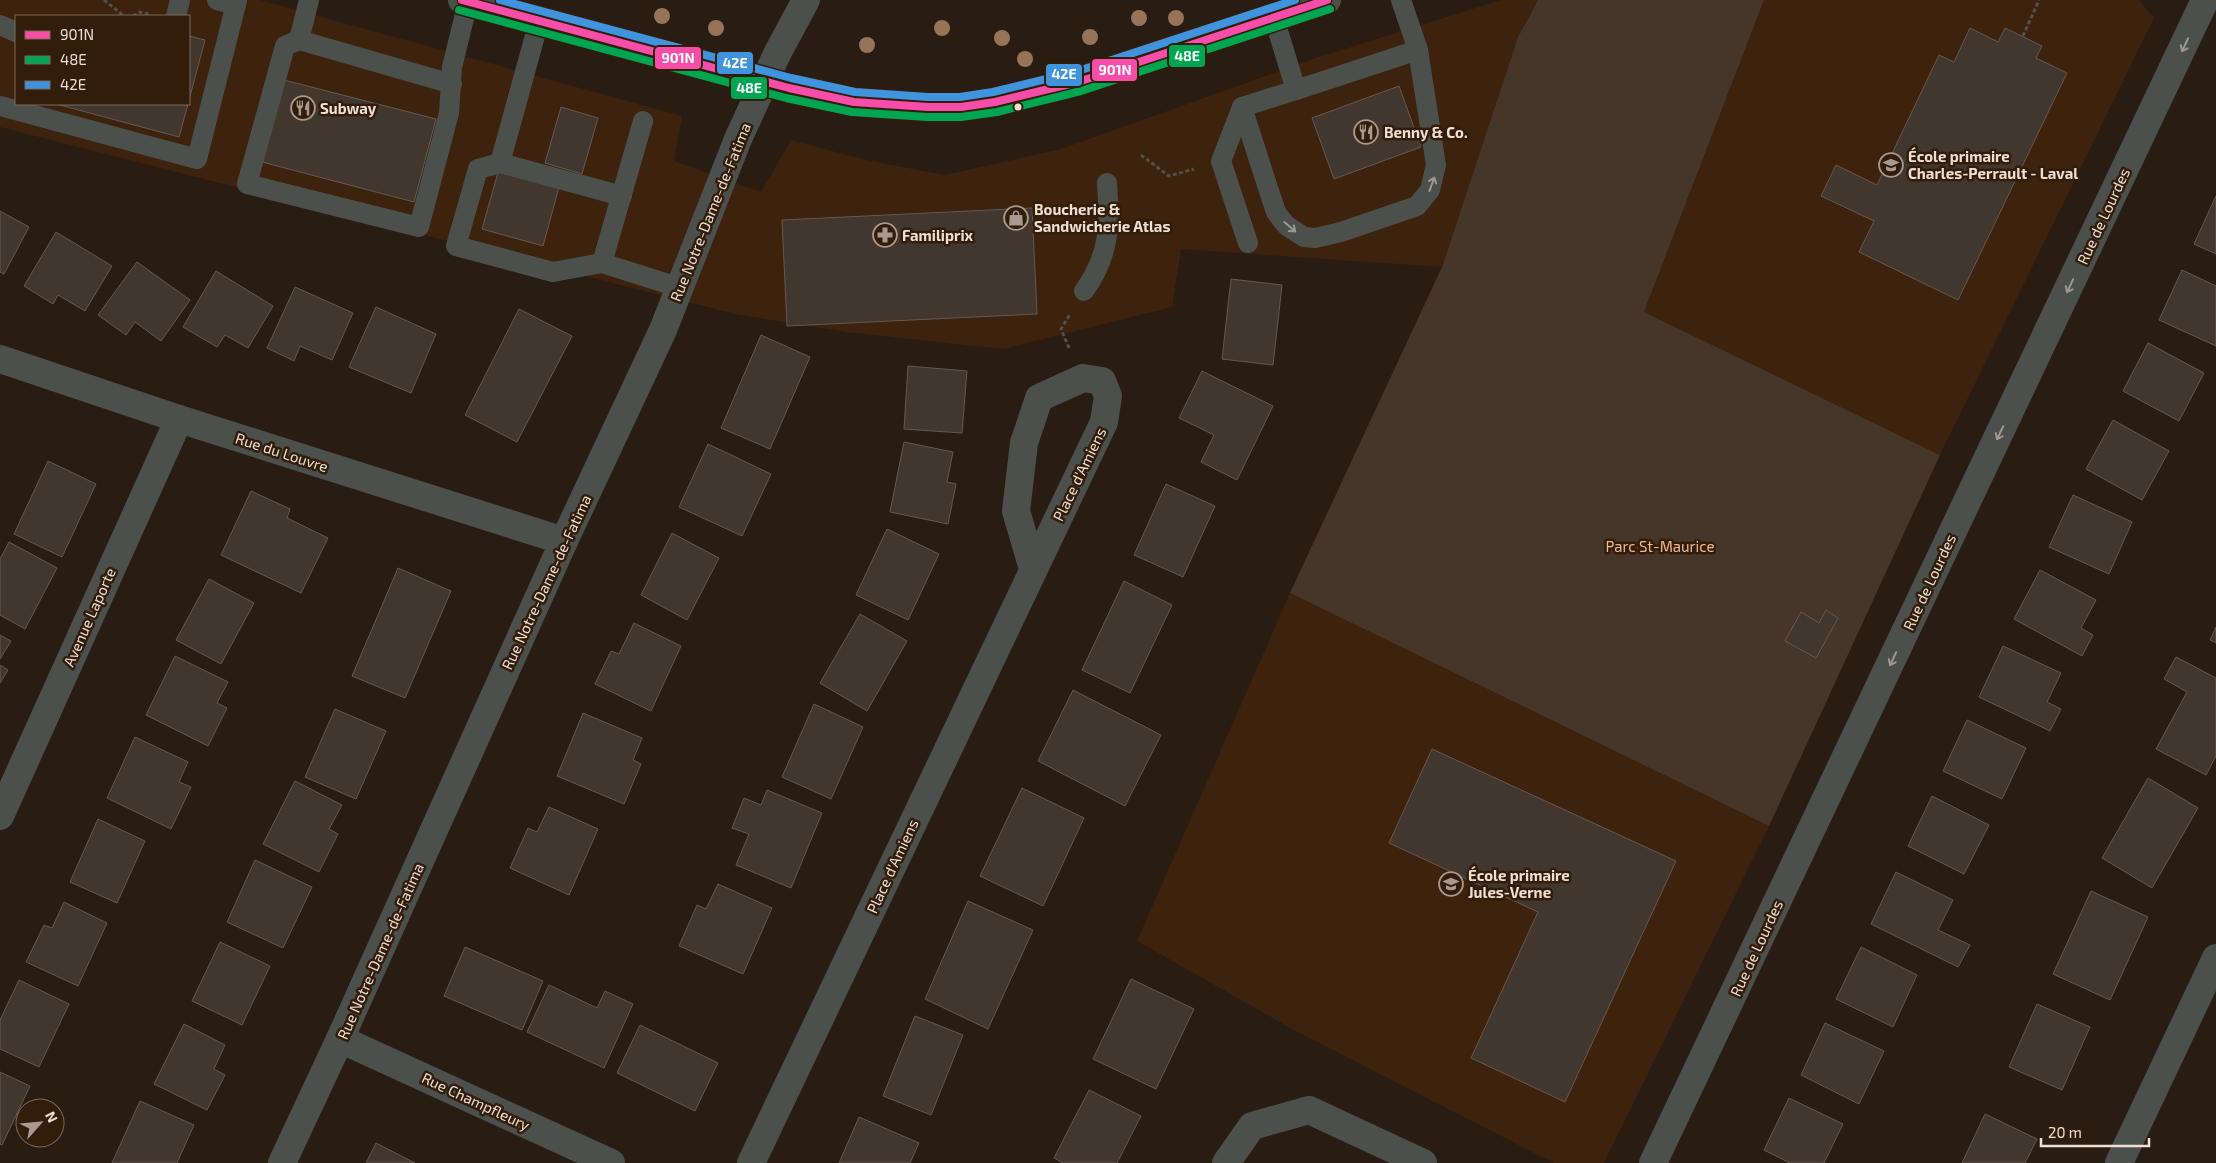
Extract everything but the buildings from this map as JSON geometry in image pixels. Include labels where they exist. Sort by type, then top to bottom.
[{"type":"street","name":"Rue Notre-Dame-de-Fatima","points":[[282,1163],[340,1039],[564,541],[644,372],[681,288],[738,139],[764,82],[806,0]]},
{"type":"street","points":[[465,1],[764,82],[836,98],[889,106],[928,108],[987,103],[1078,82],[1327,0]]},
{"type":"street","name":"Rue de Lourdes","points":[[1653,1163],[2205,0]]},
{"type":"street","name":"Rue du Louvre","points":[[0,358],[178,419],[564,541]]},
{"type":"street","name":"Place d'Amiens","points":[[751,1163],[1104,422],[1108,396],[1102,380],[1083,378],[1039,398],[1024,443],[1016,511],[1033,569]]},
{"type":"street","name":"Avenue Laporte","points":[[0,816],[178,419]]},
{"type":"street","points":[[2119,1163],[2216,958]]},
{"type":"street","name":"Rue Champfleury","points":[[340,1039],[611,1163]]},
{"type":"street","points":[[1226,1163],[1252,1126],[1309,1110],[1423,1163]]},
{"type":"lane","points":[[176,15],[180,0]]},
{"type":"lane","points":[[299,40],[309,0]]},
{"type":"lane","points":[[1242,107],[1276,212],[1287,226],[1304,237],[1316,238],[1341,232],[1417,206],[1430,190],[1436,165],[1430,138],[1418,50],[1401,0]]},
{"type":"lane","points":[[452,84],[299,40],[285,46],[247,184],[419,228],[450,113],[452,84],[452,67],[465,1]]},
{"type":"lane","points":[[0,106],[197,160],[230,2]]},
{"type":"lane","points":[[1274,18],[1296,90]]},
{"type":"lane","points":[[500,163],[540,21]]},
{"type":"lane","points":[[0,25],[15,32]]},
{"type":"lane","points":[[1242,107],[1418,50]]},
{"type":"lane","points":[[1242,107],[1220,161],[1248,243]]},
{"type":"lane","points":[[602,263],[644,121]]},
{"type":"lane","points":[[622,196],[500,163],[478,170],[456,246],[553,272],[602,263],[681,288]]},
{"type":"lane","points":[[1084,291],[1095,276],[1103,259],[1109,216],[1107,183]]},
{"type":"path","points":[[104,0],[123,15]]},
{"type":"path","points":[[2023,36],[2039,0]]},
{"type":"path","points":[[135,15],[140,12],[153,15]]},
{"type":"path","points":[[1141,155],[1169,176],[1220,161]]},
{"type":"path","points":[[1061,329],[1072,353]]},
{"type":"shaded area","points":[[0,0],[260,0],[682,116],[674,161],[761,192],[791,140],[866,160],[945,175],[1061,149],[1313,59],[1501,0],[1538,0],[1518,37],[1442,267],[1181,249],[1172,307],[1003,349],[846,332],[735,314],[0,127]]},
{"type":"shaded area","name":"École primaire Charles-Perrault - Laval","points":[[1764,0],[2139,0],[2154,18],[1940,455],[1644,312]]},
{"type":"shaded area","name":"École primaire Jules-Verne","points":[[1290,593],[1769,826],[1604,1163],[1554,1163],[1294,1030],[1137,941]]},
{"type":"green space","name":"Parc St-Maurice","points":[[1538,0],[1764,0],[1644,312],[1940,455],[1769,826],[1290,593],[1442,267],[1518,37]]},
{"type":"transit line","name":"901N","points":[[462,0],[789,88],[854,102],[928,107],[961,107],[995,102],[1078,82],[1327,0]]},
{"type":"transit line","name":"42E","points":[[500,0],[791,78],[855,92],[928,97],[960,97],[993,92],[1075,72],[1295,0]]},
{"type":"transit line","name":"48E","points":[[459,10],[786,98],[852,112],[927,117],[961,117],[997,112],[1081,91],[1330,9]]},
{"type":"place","name":"Subway","points":[[303,108]]},
{"type":"place","name":"Benny & Co.","points":[[1366,132]]},
{"type":"place","name":"École primaire Charles-Perrault - Laval","points":[[1891,165]]},
{"type":"place","name":"Boucherie & Sandwicherie Atlas","points":[[1016,218]]},
{"type":"place","name":"Familiprix","points":[[885,235]]},
{"type":"place","name":"École primaire Jules-Verne","points":[[1451,884]]}]
